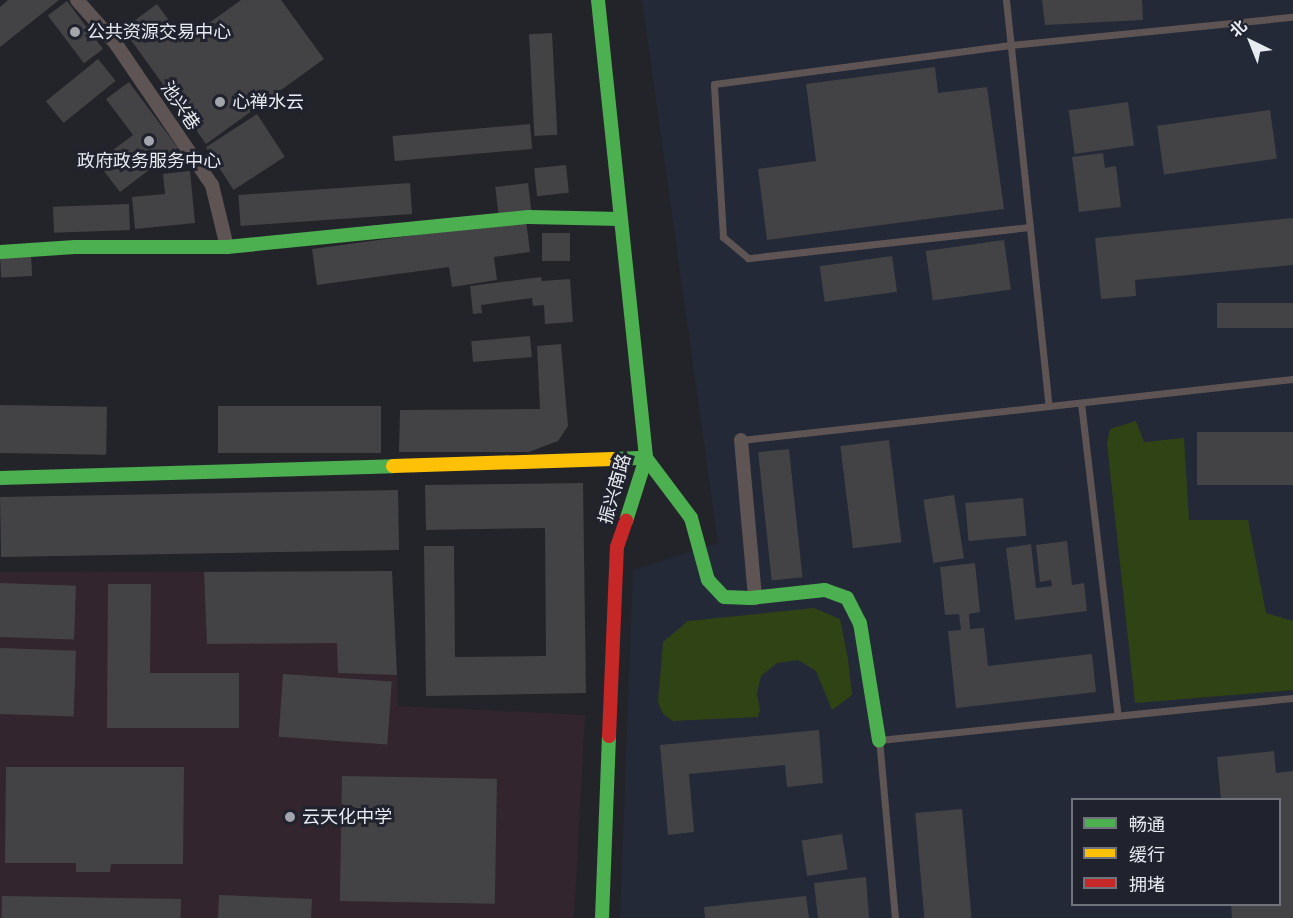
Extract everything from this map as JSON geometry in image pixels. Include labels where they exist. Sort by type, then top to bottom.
[{"type":"street","name":"池兴巷","points":[[77,0],[116,44],[212,185],[227,247]]},
{"type":"street","name":"振兴南路","points":[[598,0],[646,458],[617,548],[602,918]]},
{"type":"street","points":[[0,252],[75,247],[227,247],[529,217],[620,219]]},
{"type":"street","points":[[741,440],[755,598]]},
{"type":"street","points":[[0,478],[646,458],[691,518],[708,580],[724,597],[755,598],[825,590],[847,598],[860,623],[879,740]]},
{"type":"lane","points":[[1006,0],[1049,406]]},
{"type":"lane","points":[[1030,226],[748,258],[723,237],[714,84],[1010,45],[1293,17]]},
{"type":"lane","points":[[741,440],[1293,380]]},
{"type":"lane","points":[[1081,403],[1118,716]]},
{"type":"lane","points":[[895,918],[879,740],[1293,698]]},
{"type":"shaded area","points":[[642,0],[1293,0],[1293,918],[620,918],[633,570],[718,543]]},
{"type":"shaded area","name":"云天化中学","points":[[392,571],[398,706],[585,715],[574,918],[0,918],[0,572]]},
{"type":"green space","points":[[1136,421],[1144,442],[1184,438],[1189,520],[1248,520],[1266,613],[1293,621],[1293,690],[1135,703],[1107,443],[1110,429]]},
{"type":"green space","points":[[814,608],[840,619],[848,659],[852,695],[832,710],[816,671],[798,660],[777,663],[761,676],[757,693],[760,709],[758,717],[673,721],[663,714],[658,702],[663,642],[688,621]]},
{"type":"building","points":[[8,0],[59,0],[0,47],[0,7]]},
{"type":"building","name":"心禅水云","points":[[241,0],[281,0],[324,59],[206,144],[123,29],[157,4],[184,41]]},
{"type":"building","points":[[1042,0],[1142,0],[1143,20],[1045,25]]},
{"type":"building","name":"公共资源交易中心","points":[[67,1],[103,49],[84,63],[48,15]]},
{"type":"building","points":[[552,33],[557,135],[534,136],[529,34]]},
{"type":"building","points":[[98,59],[116,81],[64,123],[46,101]]},
{"type":"building","points":[[935,67],[938,93],[987,87],[1004,209],[767,240],[758,169],[816,161],[806,84]]},
{"type":"building","name":"政府政务服务中心","points":[[129,82],[178,148],[120,192],[97,162],[133,135],[106,99]]},
{"type":"building","points":[[1128,102],[1134,146],[1075,154],[1069,110]]},
{"type":"building","points":[[1270,110],[1277,159],[1164,174],[1157,126]]},
{"type":"building","points":[[257,114],[285,157],[234,190],[206,147]]},
{"type":"building","points":[[530,124],[532,149],[395,161],[393,136]]},
{"type":"building","points":[[1103,153],[1105,168],[1116,166],[1121,207],[1079,212],[1072,157]]},
{"type":"building","points":[[566,165],[569,193],[537,196],[534,168]]},
{"type":"building","points":[[190,171],[195,223],[135,229],[132,197],[165,194],[163,174]]},
{"type":"building","points":[[410,183],[412,214],[241,226],[238,195]]},
{"type":"building","points":[[528,183],[532,214],[499,218],[495,187]]},
{"type":"building","points":[[129,204],[130,230],[54,233],[53,207]]},
{"type":"building","points":[[1293,218],[1293,265],[1135,280],[1136,296],[1101,299],[1095,238]]},
{"type":"building","points":[[526,220],[530,252],[494,257],[497,280],[452,287],[449,267],[317,285],[312,249]]},
{"type":"building","points":[[542,233],[570,233],[570,261],[542,261]]},
{"type":"building","points":[[1004,240],[1011,290],[933,301],[926,251]]},
{"type":"building","points":[[31,254],[32,276],[1,278],[0,256]]},
{"type":"building","points":[[892,256],[897,292],[825,302],[820,266]]},
{"type":"building","points":[[541,277],[542,281],[570,279],[573,322],[545,324],[544,305],[533,306],[532,298],[481,305],[482,313],[473,314],[470,286]]},
{"type":"building","points":[[1217,303],[1293,303],[1293,328],[1217,328]]},
{"type":"building","points":[[530,336],[532,357],[473,362],[471,341]]},
{"type":"building","points":[[561,344],[568,426],[558,441],[529,452],[399,452],[400,410],[540,409],[537,346]]},
{"type":"building","points":[[0,405],[107,407],[106,455],[0,453]]},
{"type":"building","points":[[218,406],[381,406],[381,453],[218,453]]},
{"type":"building","points":[[1197,432],[1293,432],[1293,485],[1197,485]]},
{"type":"building","points":[[889,440],[902,542],[853,548],[840,446]]},
{"type":"building","points":[[789,449],[802,577],[772,581],[758,452]]},
{"type":"building","points":[[583,483],[586,693],[426,696],[424,546],[454,546],[455,657],[546,656],[545,528],[426,530],[425,485]]},
{"type":"building","points":[[398,490],[399,550],[1,557],[0,497]]},
{"type":"building","points":[[954,495],[964,558],[933,563],[923,500]]},
{"type":"building","points":[[1023,498],[1026,536],[969,541],[965,503]]},
{"type":"building","points":[[1067,541],[1072,585],[1084,583],[1087,611],[1015,620],[1006,548],[1031,544],[1036,588],[1052,586],[1051,580],[1040,582],[1036,545]]},
{"type":"building","points":[[975,563],[980,612],[969,614],[970,629],[984,628],[988,666],[1092,654],[1096,692],[956,708],[948,631],[961,630],[959,614],[945,615],[940,567]]},
{"type":"building","points":[[392,571],[397,675],[338,673],[337,643],[207,644],[204,572]]},
{"type":"building","points":[[0,583],[76,586],[74,640],[0,637]]},
{"type":"building","points":[[108,584],[151,584],[150,673],[239,673],[239,728],[107,728]]},
{"type":"building","points":[[0,648],[76,651],[74,717],[0,714]]},
{"type":"building","points":[[283,674],[392,682],[387,744],[279,737]]},
{"type":"building","points":[[819,730],[823,783],[787,787],[785,765],[689,774],[694,832],[668,835],[660,745]]},
{"type":"building","points":[[1274,751],[1276,773],[1293,771],[1293,918],[1232,918],[1231,906],[1281,906],[1281,798],[1221,798],[1217,757]]},
{"type":"building","points":[[6,767],[184,767],[183,864],[111,864],[110,872],[76,872],[76,863],[5,863]]},
{"type":"building","points":[[342,776],[497,779],[495,904],[340,901]]},
{"type":"building","points":[[962,809],[971,918],[924,918],[915,813]]},
{"type":"building","points":[[842,834],[848,870],[807,876],[802,840]]},
{"type":"building","points":[[866,877],[869,918],[818,918],[814,883]]},
{"type":"building","points":[[219,895],[312,899],[311,918],[218,918]]},
{"type":"building","points":[[2,896],[181,899],[181,918],[2,918]]},
{"type":"building","points":[[806,896],[809,918],[705,918],[704,907]]},
{"type":"traffic: fast","points":[[598,0],[646,458],[626,521]]},
{"type":"traffic: fast","points":[[0,252],[75,247],[227,247],[529,217],[620,219]]},
{"type":"traffic: fast","points":[[613,459],[646,458],[691,518],[708,580],[724,597],[750,598],[825,590],[847,598],[860,623],[879,740]]},
{"type":"traffic: fast","points":[[0,478],[393,466]]},
{"type":"traffic: fast","points":[[602,918],[609,736]]},
{"type":"traffic: slow","points":[[393,466],[613,459]]},
{"type":"traffic: jam","points":[[609,736],[617,547],[626,521]]},
{"type":"place","name":"公共资源交易中心","points":[[75,32]]},
{"type":"place","name":"心禅水云","points":[[220,102]]},
{"type":"place","name":"政府政务服务中心","points":[[149,141]]},
{"type":"place","name":"云天化中学","points":[[290,817]]}]
